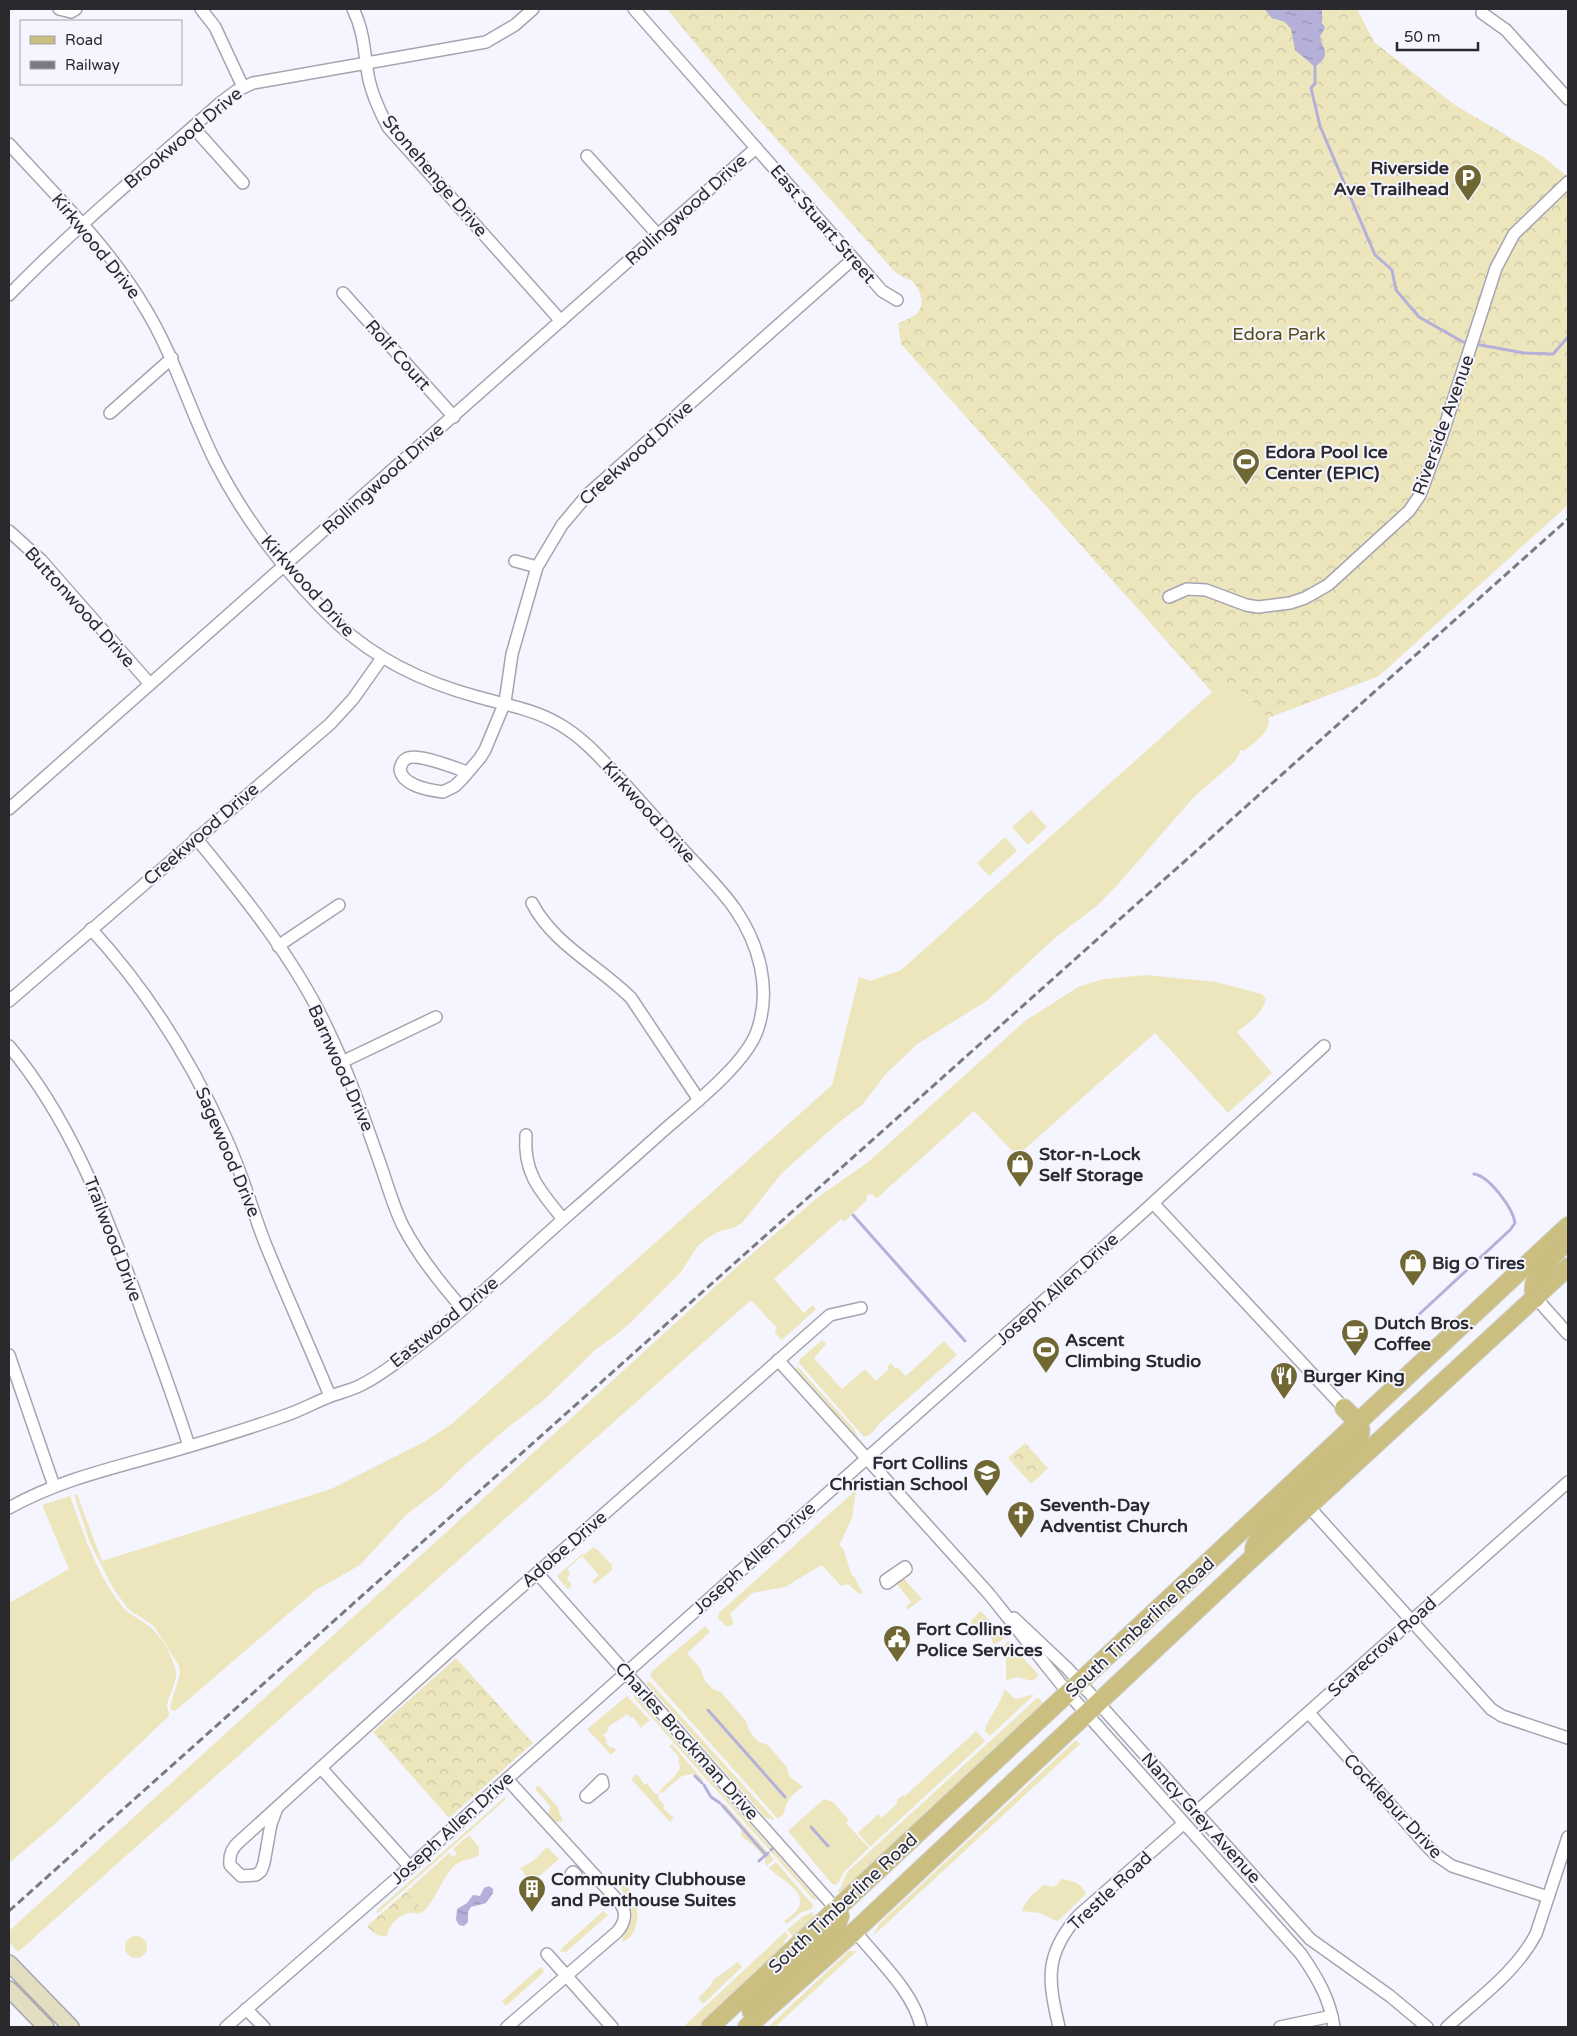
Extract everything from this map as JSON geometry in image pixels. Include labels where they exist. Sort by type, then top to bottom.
[{"type":"main road","name":"South Timberline Road","points":[[710,2027],[1568,1226]]},
{"type":"main road","points":[[1536,1298],[1534,1289],[1535,1278],[1568,1240]]},
{"type":"main road","name":"South Timberline Road","points":[[747,2027],[854,1931],[1249,1561],[1310,1508],[1568,1268]]},
{"type":"main road","points":[[1249,1561],[1256,1543],[1273,1522],[1356,1445],[1361,1437],[1362,1432],[1357,1422],[1344,1408]]},
{"type":"main road","points":[[854,1931],[850,1918],[853,1910],[909,1856],[937,1816]]},
{"type":"main road","points":[[742,2027],[753,2007],[837,1924],[840,1916],[836,1909]]},
{"type":"main road","points":[[9,1963],[71,2027]]},
{"type":"main road","points":[[13,1994],[46,2027]]},
{"type":"main road","points":[[13,1994],[59,2027]]},
{"type":"street","points":[[59,9],[71,12],[76,9]]},
{"type":"street","points":[[201,9],[215,27],[243,87]]},
{"type":"street","name":"Stonehenge Drive","points":[[353,9],[364,39],[366,64],[376,102],[388,127],[561,321]]},
{"type":"street","name":"Brookwood Drive","points":[[9,295],[37,266],[220,102],[243,87],[253,83],[486,42],[515,25],[533,9]]},
{"type":"street","name":"East Stuart Street","points":[[634,9],[853,259],[882,290],[897,300]]},
{"type":"street","points":[[1482,12],[1506,30],[1568,99]]},
{"type":"street","points":[[193,127],[243,183]]},
{"type":"street","name":"Kirkwood Drive","points":[[9,144],[82,225],[127,280],[145,307],[172,358],[216,462],[253,525],[285,566],[334,621],[363,646],[407,672],[478,697],[505,702],[530,710],[559,724],[587,743],[733,907],[750,934],[758,954],[763,982]]},
{"type":"street","name":"Rollingwood Drive","points":[[9,809],[756,148]]},
{"type":"street","points":[[587,156],[658,235]]},
{"type":"street","name":"Riverside Avenue","points":[[1169,597],[1187,589],[1206,590],[1246,605],[1270,606],[1290,603],[1305,598],[1328,585],[1409,510],[1420,495],[1442,436],[1496,268],[1514,234],[1568,182]]},
{"type":"street","name":"Creekwood Drive","points":[[467,772],[421,758],[411,757],[402,763],[400,769],[404,779],[409,782],[443,792],[455,786],[480,758],[505,702],[512,654],[537,567],[562,525],[588,494],[853,259]]},
{"type":"street","name":"Rolf Court","points":[[343,293],[454,417]]},
{"type":"street","points":[[110,413],[172,358]]},
{"type":"street","name":"Buttonwood Drive","points":[[9,531],[41,560],[150,684]]},
{"type":"street","points":[[514,561],[537,567]]},
{"type":"street","name":"Creekwood Drive","points":[[9,1001],[342,712],[382,658]]},
{"type":"street","name":"Barnwood Drive","points":[[196,838],[278,946],[326,1026],[342,1062],[403,1225],[418,1252],[435,1276],[463,1309]]},
{"type":"street","points":[[532,903],[547,926],[631,998],[699,1100]]},
{"type":"street","points":[[278,946],[339,905]]},
{"type":"street","name":"Sagewood Drive","points":[[91,929],[140,986],[194,1072],[225,1134],[265,1242],[330,1396]]},
{"type":"street","name":"Eastwood Drive","points":[[9,1508],[54,1486],[260,1425],[298,1411],[330,1396],[360,1386],[397,1362],[463,1309],[699,1100],[742,1056],[757,1032],[763,998],[763,982]]},
{"type":"street","points":[[342,1062],[436,1017]]},
{"type":"street","name":"Trailwood Drive","points":[[9,1046],[40,1087],[62,1123],[90,1176],[170,1387],[189,1446]]},
{"type":"street","name":"Joseph Allen Drive","points":[[226,2027],[410,1867],[1153,1203],[1324,1046]]},
{"type":"street","points":[[526,1135],[526,1154],[536,1185],[563,1219]]},
{"type":"street","points":[[1153,1203],[1344,1408]]},
{"type":"street","points":[[1536,1298],[1568,1334]]},
{"type":"street","name":"Adobe Drive","points":[[277,1808],[271,1824],[261,1871],[256,1875],[241,1876],[230,1865],[231,1852],[240,1841],[537,1573],[830,1315],[861,1308]]},
{"type":"street","points":[[9,1355],[54,1486]]},
{"type":"street","name":"Nancy Grey Avenue","points":[[778,1360],[1092,1709],[1196,1812],[1310,1940],[1390,1996],[1427,2027]]},
{"type":"street","name":"Scarecrow Road","points":[[1196,1812],[1568,1482]]},
{"type":"street","points":[[1310,1508],[1491,1709],[1502,1716],[1568,1738]]},
{"type":"street","name":"Charles Brockman Drive","points":[[537,1573],[836,1909]]},
{"type":"street","name":"Nancy Grey Avenue","points":[[989,1594],[1067,1668],[1074,1689],[1183,1824],[1301,1954],[1322,1987],[1333,2022]]},
{"type":"street","name":"Cocklebur Drive","points":[[1309,1713],[1444,1861],[1461,1870],[1548,1898]]},
{"type":"street","points":[[321,1768],[410,1867]]},
{"type":"street","points":[[507,1779],[622,1906],[625,1915],[623,1923],[617,1932],[507,2027]]},
{"type":"street","name":"Trestle Road","points":[[1059,2027],[1051,1995],[1050,1975],[1053,1957],[1067,1928],[1078,1916],[1183,1824]]},
{"type":"street","points":[[1447,2027],[1519,1961],[1536,1934],[1568,1837]]},
{"type":"street","points":[[854,1931],[916,2007],[921,2027]]},
{"type":"street","points":[[547,1954],[612,2027]]},
{"type":"street","points":[[246,2009],[264,2027]]},
{"type":"street","points":[[1280,2027],[1333,2022]]},
{"type":"green space","name":"Edora Park","points":[[667,9],[1357,9],[1374,42],[1455,105],[1543,157],[1568,177],[1568,505],[1379,676],[1268,718],[1232,682],[1212,692],[901,344],[898,323],[915,315],[921,307],[921,298],[916,286],[910,280],[895,272],[746,105]]},
{"type":"green space","points":[[1232,682],[1268,718],[1268,728],[1244,751],[1240,750],[1234,762],[1193,798],[1098,905],[1056,937],[988,1000],[916,1045],[885,1075],[863,1104],[837,1124],[782,1173],[742,1223],[718,1232],[697,1247],[681,1272],[630,1323],[595,1350],[544,1400],[507,1428],[440,1489],[406,1515],[360,1565],[316,1590],[175,1711],[171,1710],[170,1706],[180,1674],[179,1666],[154,1626],[128,1609],[113,1588],[90,1543],[74,1495],[77,1494],[102,1561],[331,1489],[424,1442],[453,1423],[832,1085],[859,977],[870,981],[901,970],[1212,692]]},
{"type":"green space","points":[[1031,810],[1047,827],[1028,845],[1012,827]]},
{"type":"green space","points":[[1005,837],[1017,851],[989,876],[977,863]]},
{"type":"green space","points":[[1146,975],[1216,982],[1262,994],[1266,999],[1261,1010],[1237,1032],[1272,1073],[1228,1113],[1155,1033],[1017,1156],[974,1111],[876,1199],[873,1194],[867,1195],[866,1201],[844,1222],[841,1219],[774,1279],[804,1313],[813,1305],[816,1309],[782,1340],[775,1333],[776,1327],[751,1300],[18,1952],[9,1942],[9,1931],[739,1265],[818,1197],[867,1163],[1025,1021],[1078,987],[1104,979]]},
{"type":"green space","points":[[822,1340],[826,1344],[814,1358],[842,1389],[865,1369],[876,1381],[889,1369],[887,1367],[891,1363],[906,1376],[944,1341],[957,1355],[880,1423],[870,1435],[864,1437],[799,1363],[800,1359]]},
{"type":"green space","points":[[798,1367],[854,1429],[859,1439],[796,1369]]},
{"type":"green space","points":[[1025,1443],[1048,1468],[1031,1484],[1008,1458]]},
{"type":"green space","points":[[856,1490],[852,1518],[839,1546],[843,1548],[852,1576],[854,1576],[863,1594],[858,1593],[848,1584],[841,1586],[822,1565],[785,1587],[752,1593],[730,1614],[734,1623],[730,1626],[726,1626],[718,1618],[719,1613]]},
{"type":"green space","points":[[70,1496],[86,1539],[105,1581],[124,1609],[151,1628],[161,1639],[174,1665],[176,1672],[175,1680],[167,1705],[169,1716],[56,1823],[9,1863],[9,1603],[69,1569],[42,1505]]},
{"type":"green space","points":[[593,1547],[612,1565],[612,1570],[595,1584],[592,1581],[599,1575],[582,1556],[567,1569],[570,1573],[567,1579],[572,1585],[568,1589],[558,1578],[558,1575]]},
{"type":"green space","points":[[900,1574],[922,1599],[907,1610],[906,1607],[911,1602],[896,1583]]},
{"type":"green space","points":[[981,1611],[1005,1638],[994,1645],[984,1622],[973,1627],[971,1626],[971,1620]]},
{"type":"green space","points":[[705,1626],[710,1632],[687,1653],[700,1668],[705,1681],[713,1689],[721,1692],[746,1721],[751,1734],[759,1742],[768,1745],[786,1766],[790,1777],[803,1787],[790,1798],[784,1814],[778,1819],[650,1676],[652,1671]]},
{"type":"green space","points":[[1008,1641],[1039,1675],[1034,1680],[1016,1677],[1006,1681],[1006,1653],[1004,1646]]},
{"type":"green space","points":[[456,1658],[533,1743],[449,1818],[373,1732]]},
{"type":"green space","points":[[649,1681],[775,1820],[766,1818],[646,1683]]},
{"type":"green space","points":[[1004,1689],[1014,1698],[1034,1695],[990,1736],[985,1732],[986,1728],[1003,1695]]},
{"type":"green space","points":[[634,1694],[818,1900],[813,1899],[634,1698]]},
{"type":"green space","points":[[627,1696],[650,1720],[641,1728],[633,1717],[631,1718],[627,1714],[607,1728],[609,1730],[603,1735],[607,1740],[605,1742],[616,1750],[611,1755],[587,1729]]},
{"type":"green space","points":[[1037,1698],[1044,1705],[844,1892],[837,1892],[847,1872]]},
{"type":"green space","points":[[976,1731],[985,1741],[870,1847],[858,1833],[878,1814],[881,1818],[898,1803],[896,1801],[903,1795],[905,1796]]},
{"type":"green space","points":[[1076,1740],[1080,1744],[873,1936],[879,1924]]},
{"type":"green space","points":[[672,1744],[703,1780],[702,1783],[692,1774],[682,1776],[662,1793],[660,1792],[661,1789],[674,1777],[680,1768],[678,1756],[669,1746]]},
{"type":"green space","points":[[637,1774],[645,1785],[647,1783],[655,1794],[659,1794],[658,1798],[665,1806],[663,1808],[674,1818],[670,1822],[631,1779]]},
{"type":"green space","points":[[538,1785],[557,1806],[563,1821],[556,1822],[548,1817],[550,1806],[535,1789]]},
{"type":"green space","points":[[505,1797],[505,1800],[378,1913],[376,1911]]},
{"type":"green space","points":[[824,1799],[833,1802],[849,1820],[846,1823],[869,1848],[844,1872],[836,1885],[832,1884],[788,1831]]},
{"type":"green space","points":[[725,1804],[774,1859],[767,1866],[765,1858],[753,1845],[742,1837],[740,1825],[722,1805]]},
{"type":"green space","points":[[469,1835],[479,1847],[479,1855],[459,1862],[452,1868],[424,1911],[406,1892],[449,1853],[453,1857],[457,1853],[453,1849]]},
{"type":"green space","points":[[547,1847],[559,1859],[527,1887],[523,1883],[526,1877],[521,1869],[518,1869],[533,1861]]},
{"type":"green space","points":[[776,1862],[813,1905],[812,1909],[800,1913],[787,1924],[784,1921],[799,1907],[799,1895],[769,1868]]},
{"type":"green space","points":[[1060,1879],[1076,1883],[1082,1887],[1086,1894],[1059,1920],[1056,1921],[1040,1913],[1022,1911],[1028,1899],[1045,1884],[1054,1886]]},
{"type":"green space","points":[[624,1882],[635,1899],[637,1917],[631,1935],[622,1942],[632,1919],[632,1911],[621,1885]]},
{"type":"green space","points":[[406,1892],[424,1911],[401,1916],[392,1925],[387,1936],[378,1935],[367,1926]]},
{"type":"green space","points":[[603,1911],[608,1915],[566,1952],[560,1952],[563,1947]]},
{"type":"green space","points":[[813,1912],[814,1919],[794,1938],[787,1930],[803,1916]]},
{"type":"green space","points":[[785,1932],[789,1936],[783,1942],[786,1945],[698,2027],[683,2027]]},
{"type":"green space","points":[[136,1936],[144,1939],[147,1947],[144,1955],[136,1958],[128,1955],[125,1947],[128,1939]]},
{"type":"green space","points":[[849,1951],[857,1951],[775,2027],[768,2027]]},
{"type":"green space","points":[[738,1962],[742,1967],[703,2004],[698,1998],[711,1985],[713,1980]]},
{"type":"green space","points":[[542,1967],[544,1972],[506,2006],[502,2001]]},
{"type":"water","points":[[1264,9],[1322,9],[1322,24],[1325,28],[1320,36],[1325,52],[1324,58],[1315,67],[1295,50],[1291,29],[1285,22],[1272,18]]},
{"type":"water","points":[[489,1886],[493,1889],[493,1893],[486,1903],[471,1907],[468,1912],[468,1922],[464,1926],[459,1925],[456,1920],[457,1909],[467,1903],[473,1895],[480,1896],[484,1888]]},
{"type":"waterway","points":[[1315,67],[1315,83],[1311,88],[1320,126],[1375,255],[1392,270],[1396,290],[1419,317],[1463,342],[1469,343]]},
{"type":"waterway","points":[[1475,344],[1524,353],[1553,354],[1568,337]]},
{"type":"waterway","points":[[1413,1320],[1510,1230],[1515,1223],[1510,1209],[1493,1186],[1480,1176],[1474,1174]]},
{"type":"waterway","points":[[853,1215],[965,1341]]},
{"type":"waterway","points":[[708,1710],[785,1797]]},
{"type":"waterway","points":[[695,1776],[702,1783]]},
{"type":"waterway","points":[[704,1785],[711,1797],[720,1803]]},
{"type":"waterway","points":[[722,1805],[766,1855]]},
{"type":"waterway","points":[[811,1827],[828,1846]]},
{"type":"waterway","points":[[759,1861],[768,1853]]},
{"type":"railway","points":[[9,1911],[1568,519]]},
{"type":"place","name":"Riverside Ave Trailhead","points":[[1468,202]]},
{"type":"place","name":"Edora Pool Ice Center (EPIC)","points":[[1246,486]]},
{"type":"place","name":"Stor-n-Lock Self Storage","points":[[1020,1188]]},
{"type":"place","name":"Big O Tires","points":[[1413,1287]]},
{"type":"place","name":"Dutch Bros. Coffee","points":[[1355,1357]]},
{"type":"place","name":"Ascent Climbing Studio","points":[[1046,1374]]},
{"type":"place","name":"Burger King","points":[[1284,1400]]},
{"type":"place","name":"Fort Collins Christian School","points":[[987,1497]]},
{"type":"place","name":"Seventh-Day Adventist Church","points":[[1021,1539]]},
{"type":"place","name":"Fort Collins Police Services","points":[[897,1663]]},
{"type":"place","name":"Community Clubhouse and Penthouse Suites","points":[[532,1913]]}]
